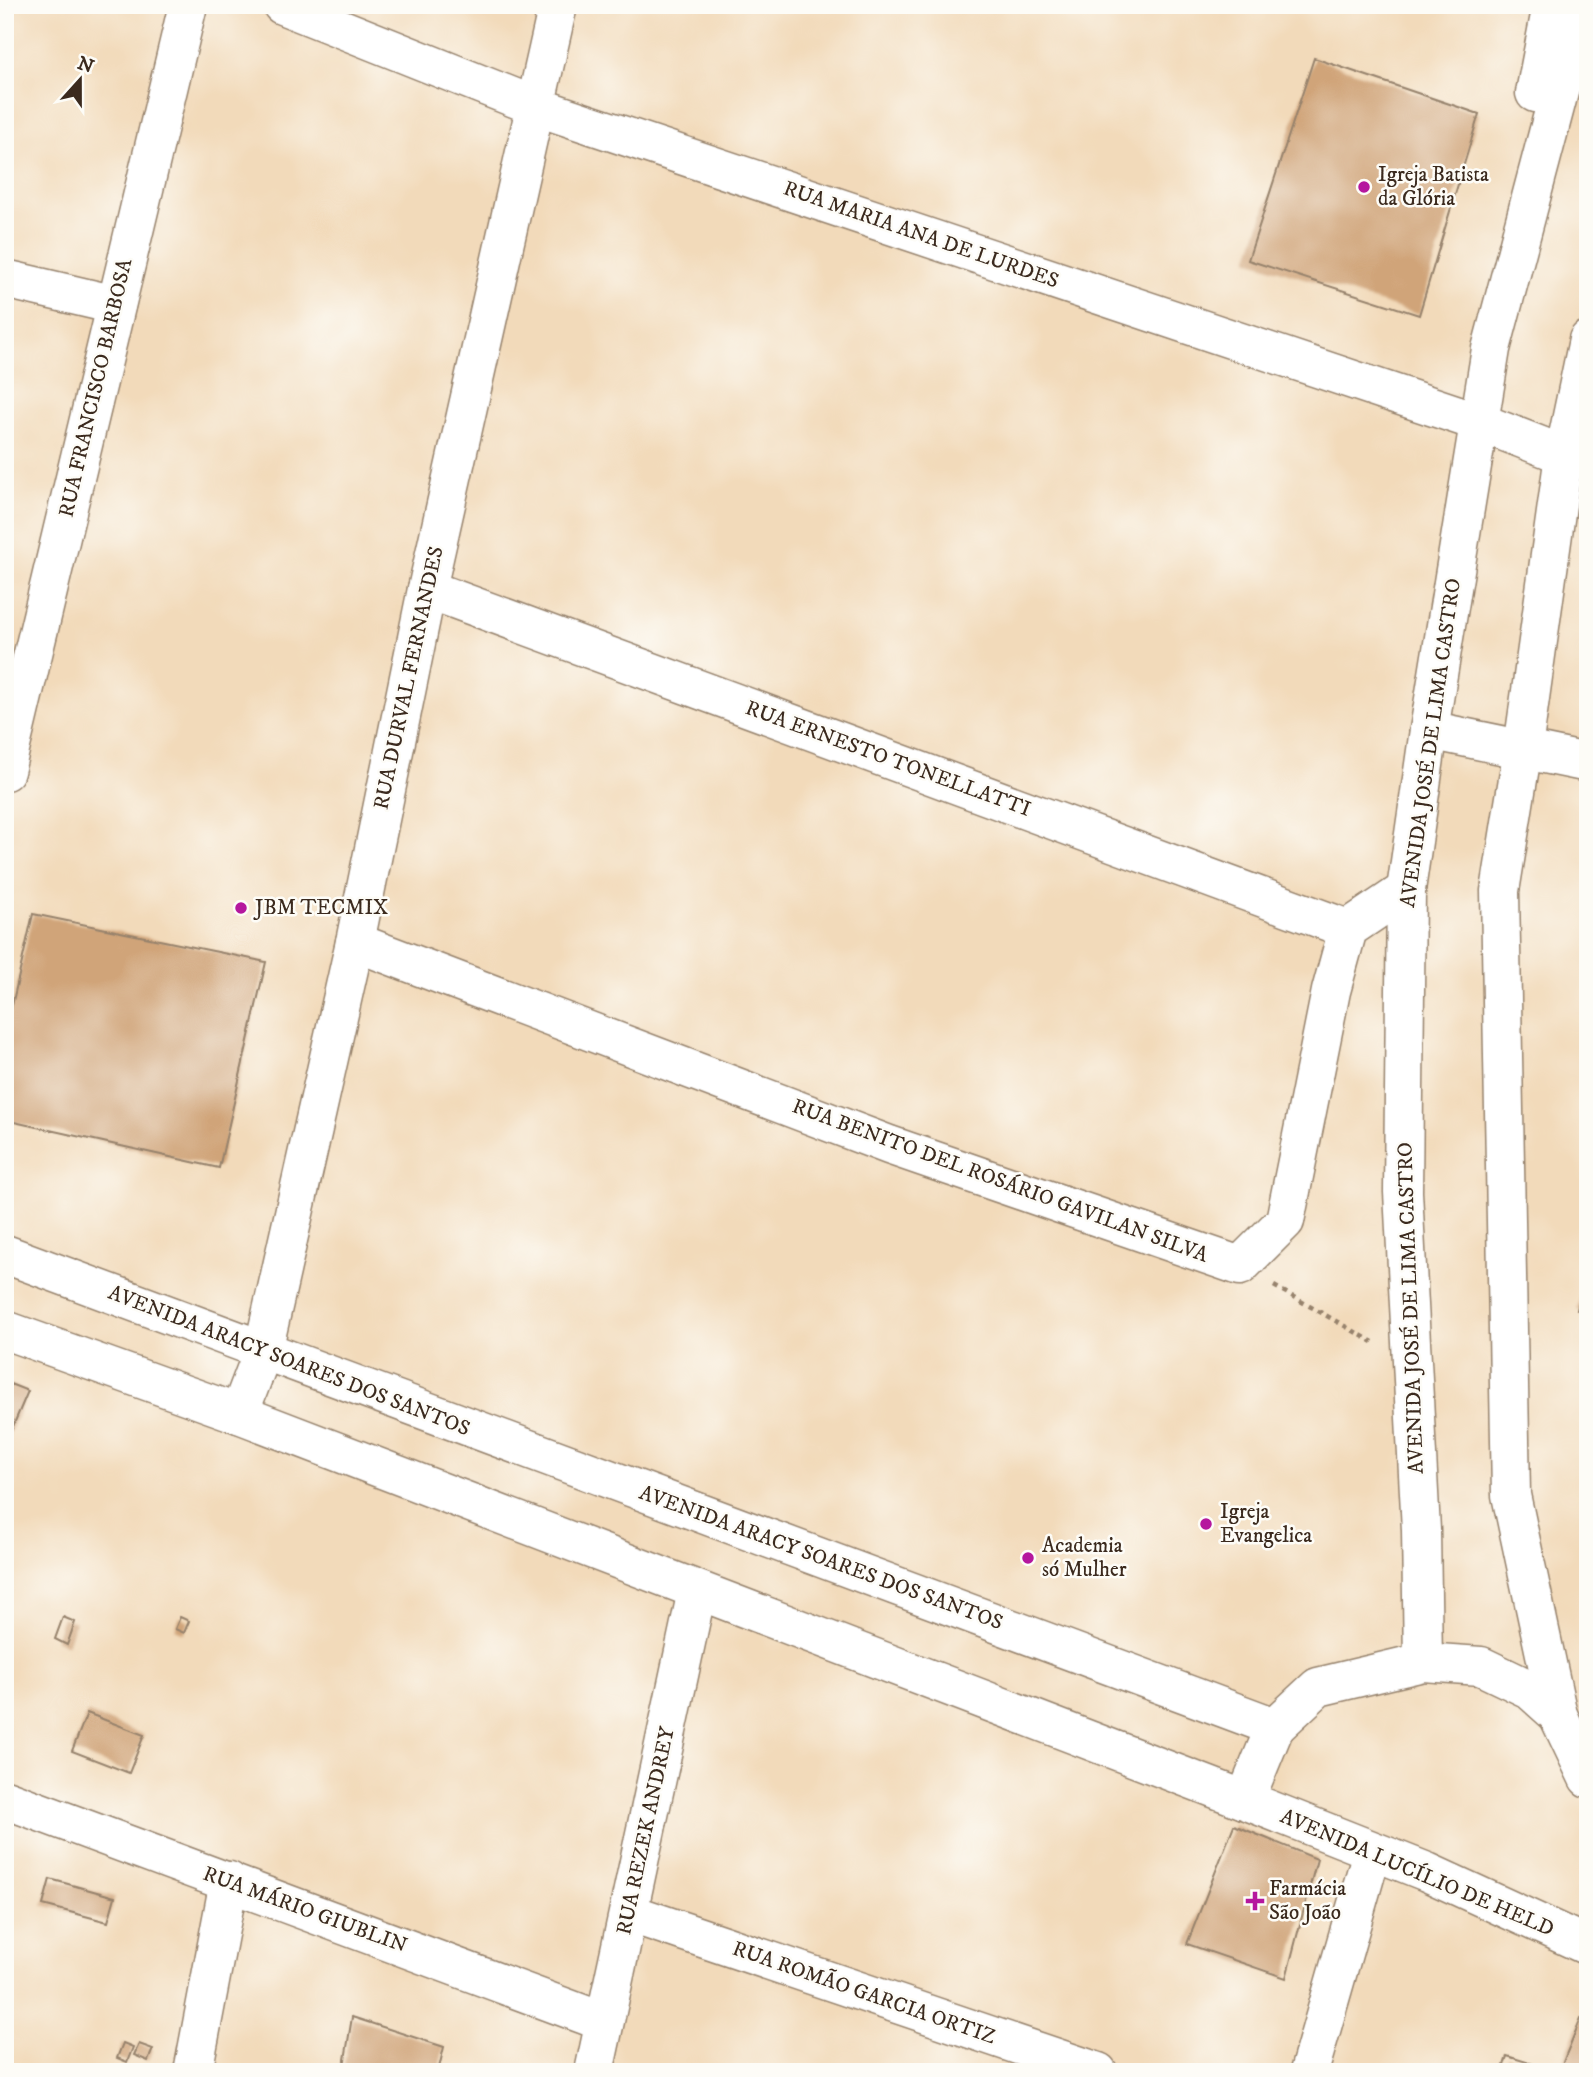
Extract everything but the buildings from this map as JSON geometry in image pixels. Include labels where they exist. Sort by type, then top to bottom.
[{"type":"street","name":"RUA FRANCISCO BARBOSA","points":[[5,771],[15,684],[116,305],[188,5]]},
{"type":"street","name":"RUA MARIA ANA DE LURDES","points":[[282,5],[534,106],[1479,422],[1564,455]]},
{"type":"street","name":"RUA DURVAL FERNANDES","points":[[239,1414],[262,1351],[355,942],[427,589],[558,5]]},
{"type":"street","points":[[1491,349],[1508,207],[1552,5]]},
{"type":"street","name":"AVENIDA JOSÉ DE LIMA CASTRO","points":[[1423,1662],[1423,1579],[1403,1192],[1406,890],[1429,730],[1491,349],[1582,5]]},
{"type":"street","points":[[5,279],[116,305]]},
{"type":"street","points":[[1588,340],[1564,455],[1500,891],[1511,1495],[1558,1715],[1588,1778]]},
{"type":"street","name":"RUA ERNESTO TONELLATTI","points":[[427,589],[1348,929]]},
{"type":"street","points":[[1429,730],[1588,763]]},
{"type":"street","points":[[1240,1266],[1285,1221],[1331,991],[1348,929],[1406,890]]},
{"type":"street","name":"RUA BENITO DEL ROSÁRIO GAVILAN SILVA","points":[[355,942],[889,1144],[1240,1266]]},
{"type":"street","name":"AVENIDA ARACY SOARES DOS SANTOS","points":[[5,1254],[1275,1727]]},
{"type":"street","points":[[5,1329],[239,1414],[1245,1800],[1275,1727],[1318,1687],[1423,1662],[1481,1666],[1529,1689],[1558,1715]]},
{"type":"street","name":"RUA REZEK ANDREY","points":[[594,2072],[697,1591]]},
{"type":"street","name":"RUA MÁRIO GIUBLIN","points":[[5,1799],[604,2022]]},
{"type":"street","name":"AVENIDA LUCÍLIO DE HELD","points":[[1245,1800],[1427,1872],[1588,1946]]},
{"type":"street","points":[[1309,2072],[1372,1852]]},
{"type":"street","points":[[193,2072],[229,1881]]},
{"type":"street","name":"RUA ROMÃO GARCIA ORTIZ","points":[[629,1913],[1098,2072]]},
{"type":"path","points":[[1240,1266],[1412,1364]]},
{"type":"place","name":"Igreja Batista da Glória","points":[[1364,187]]},
{"type":"place","name":"JBM TECMIX","points":[[241,908]]},
{"type":"place","name":"Igreja Evangelica","points":[[1206,1524]]},
{"type":"place","name":"Academia só Mulher","points":[[1028,1558]]},
{"type":"place","name":"Farmácia São João","points":[[1255,1901]]}]
